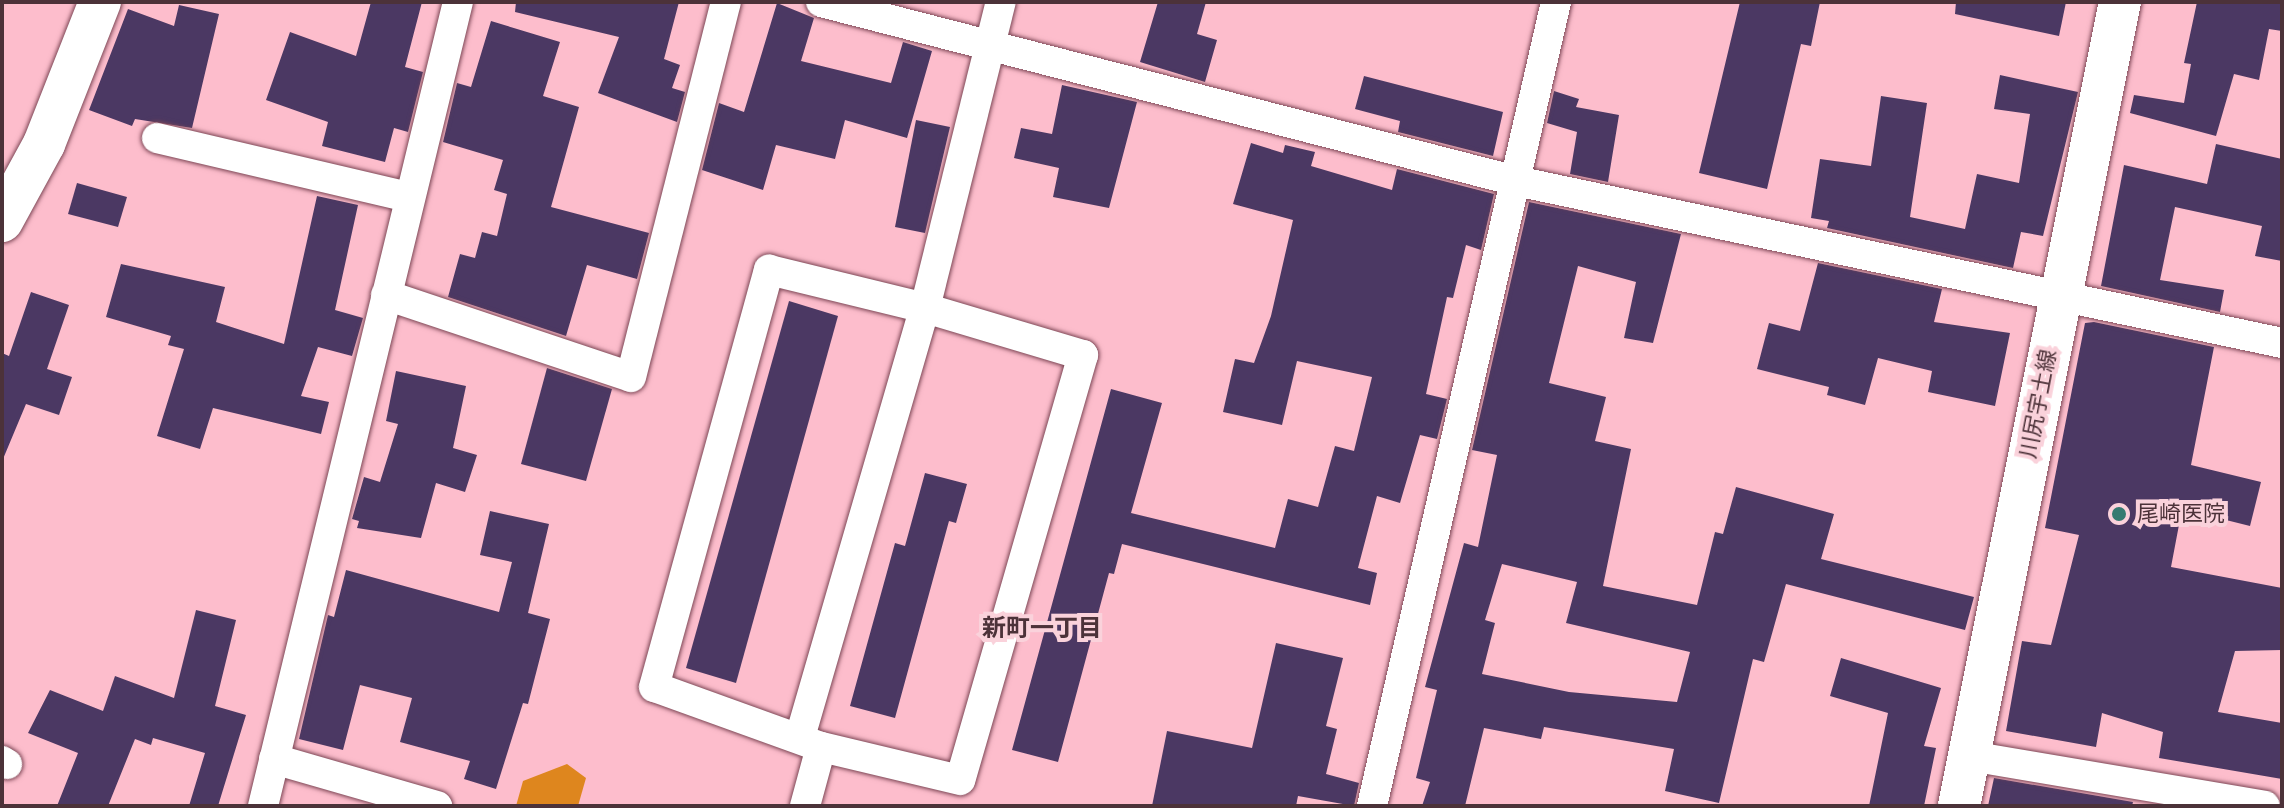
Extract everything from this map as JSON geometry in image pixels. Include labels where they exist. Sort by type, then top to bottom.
[{"type":"main road","points":[[2,221],[44,144],[100,2]]},
{"type":"main road","name":"川尻宇土線","points":[[1959,806],[2058,299],[2120,2]]},
{"type":"street","points":[[263,806],[458,2]]},
{"type":"street","points":[[386,295],[631,377],[726,2]]},
{"type":"street","points":[[821,2],[990,49],[1516,181],[2058,299],[2282,343]]},
{"type":"street","points":[[805,806],[810,742],[925,308],[1001,2]]},
{"type":"street","points":[[1372,806],[1556,2]]},
{"type":"street","points":[[157,138],[409,197]]},
{"type":"street","points":[[769,270],[925,308],[1083,355],[960,780],[810,742],[654,687],[769,270]]},
{"type":"street","points":[[1970,756],[2265,806]]},
{"type":"street","points":[[274,759],[437,806]]},
{"type":"shaded area","points":[[567,764],[586,778],[578,806],[516,806],[523,781]]},
{"type":"building","points":[[371,2],[422,2],[405,67],[423,72],[408,132],[394,128],[385,162],[322,146],[328,122],[266,100],[290,32],[356,56]]},
{"type":"building","points":[[516,2],[679,2],[664,59],[680,65],[672,88],[685,92],[677,122],[598,93],[619,37],[515,12]]},
{"type":"building","points":[[1158,2],[1206,2],[1197,34],[1217,40],[1205,82],[1140,62]]},
{"type":"building","points":[[1740,2],[1820,2],[1811,46],[1801,44],[1767,189],[1699,173]]},
{"type":"building","points":[[1956,2],[2066,2],[2059,36],[1955,14]]},
{"type":"building","points":[[2197,2],[2282,2],[2282,31],[2269,29],[2259,80],[2234,74],[2216,136],[2130,113],[2134,95],[2184,103],[2191,64],[2184,63]]},
{"type":"building","points":[[777,3],[814,18],[801,61],[891,83],[903,42],[932,51],[907,138],[845,120],[835,159],[776,145],[763,190],[702,170],[719,103],[744,112]]},
{"type":"building","points":[[179,5],[219,14],[192,128],[135,119],[132,126],[89,110],[128,9],[174,26]]},
{"type":"building","points":[[491,21],[560,42],[543,96],[579,107],[551,207],[649,233],[637,279],[587,265],[566,336],[448,297],[460,254],[475,258],[482,232],[497,236],[507,194],[494,190],[503,160],[443,142],[457,83],[471,87]]},
{"type":"building","points":[[2000,75],[2078,92],[2043,236],[2021,232],[2013,268],[1827,228],[1829,221],[1811,218],[1820,159],[1871,166],[1881,96],[1927,103],[1910,217],[1965,229],[1977,174],[2019,183],[2030,114],[1994,109]]},
{"type":"building","points":[[1364,76],[1503,112],[1493,156],[1398,132],[1400,121],[1355,109]]},
{"type":"building","points":[[1062,85],[1137,102],[1109,208],[1053,197],[1059,168],[1014,158],[1021,128],[1052,134]]},
{"type":"building","points":[[1554,91],[1579,99],[1576,107],[1619,115],[1608,182],[1570,174],[1577,132],[1547,123]]},
{"type":"building","points":[[916,120],[950,127],[925,233],[895,227]]},
{"type":"building","points":[[1251,143],[1283,153],[1285,145],[1315,152],[1311,166],[1392,190],[1397,169],[1494,194],[1481,250],[1466,245],[1453,298],[1447,297],[1426,394],[1447,399],[1437,439],[1420,435],[1400,503],[1377,496],[1358,568],[1377,573],[1370,605],[1122,544],[1114,574],[1109,573],[1058,762],[1012,750],[1111,389],[1162,403],[1131,513],[1275,548],[1288,499],[1318,507],[1335,446],[1354,451],[1372,377],[1297,361],[1282,425],[1223,412],[1235,359],[1254,363],[1271,316],[1293,220],[1233,204]]},
{"type":"building","points":[[2216,144],[2282,159],[2282,261],[2255,256],[2262,226],[2175,207],[2160,280],[2224,290],[2220,312],[2101,286],[2124,165],[2207,184]]},
{"type":"building","points":[[77,183],[127,197],[118,227],[68,214]]},
{"type":"building","points":[[317,196],[358,205],[335,310],[363,318],[352,356],[318,347],[301,396],[329,402],[321,434],[213,408],[200,449],[157,436],[184,349],[168,345],[171,336],[106,317],[121,264],[225,287],[216,322],[284,344]]},
{"type":"building","points":[[1529,202],[1681,234],[1653,343],[1624,338],[1636,282],[1578,266],[1549,383],[1606,397],[1595,441],[1631,449],[1603,586],[1697,605],[1715,532],[1723,534],[1736,487],[1834,514],[1821,559],[1974,597],[1965,630],[1786,584],[1764,662],[1753,659],[1719,803],[1665,791],[1674,749],[1544,727],[1541,739],[1484,728],[1465,806],[1422,806],[1430,782],[1416,778],[1437,690],[1425,687],[1464,543],[1478,547],[1497,455],[1472,450]],"holes":[[[1502,564],[1577,582],[1566,623],[1690,652],[1677,702],[1569,692],[1482,674],[1495,623],[1485,620]]]},
{"type":"building","points":[[1818,263],[1942,289],[1934,322],[2010,333],[1995,406],[1928,392],[1932,371],[1878,358],[1865,405],[1827,395],[1829,387],[1757,369],[1769,323],[1800,331]]},
{"type":"building","points":[[31,292],[69,305],[47,369],[72,377],[59,415],[26,404],[3,459],[2,353],[9,356]]},
{"type":"building","points":[[789,301],[838,316],[736,683],[686,668]]},
{"type":"building","points":[[2094,322],[2214,347],[2191,465],[2261,482],[2250,526],[2182,509],[2171,567],[2282,588],[2282,650],[2235,651],[2218,712],[2282,723],[2282,779],[2159,758],[2163,732],[2102,713],[2096,747],[2006,731],[2022,641],[2051,645],[2079,535],[2045,528],[2085,323]]},
{"type":"building","points":[[547,368],[612,389],[586,481],[521,464]]},
{"type":"building","points":[[396,371],[466,386],[453,448],[477,455],[465,492],[436,483],[421,538],[357,528],[359,521],[352,519],[364,477],[380,482],[398,424],[386,421]]},
{"type":"building","points":[[925,473],[967,484],[956,523],[949,521],[895,718],[850,706],[895,543],[905,546]]},
{"type":"building","points":[[490,511],[549,524],[528,613],[550,619],[528,704],[523,703],[496,789],[464,779],[470,761],[400,742],[412,698],[360,685],[343,750],[299,739],[328,615],[334,617],[346,570],[499,612],[512,562],[480,555]]},
{"type":"building","points":[[196,610],[236,620],[215,706],[246,715],[218,806],[189,806],[205,753],[153,738],[151,745],[135,739],[108,806],[57,806],[78,753],[28,733],[50,690],[103,711],[115,676],[174,698]]},
{"type":"building","points":[[1276,643],[1343,658],[1326,726],[1337,729],[1326,774],[1359,783],[1354,806],[1298,796],[1296,806],[1152,806],[1167,731],[1252,748]]},
{"type":"building","points":[[1841,658],[1941,688],[1924,746],[1936,748],[1924,806],[1869,806],[1888,713],[1830,696]]},
{"type":"building","points":[[1994,778],[2133,802],[2132,806],[1988,806]]},
{"type":"place","name":"尾崎医院","points":[[2119,514]]},
{"type":"district","name":"新町一丁目","points":[[1042,628]]}]
